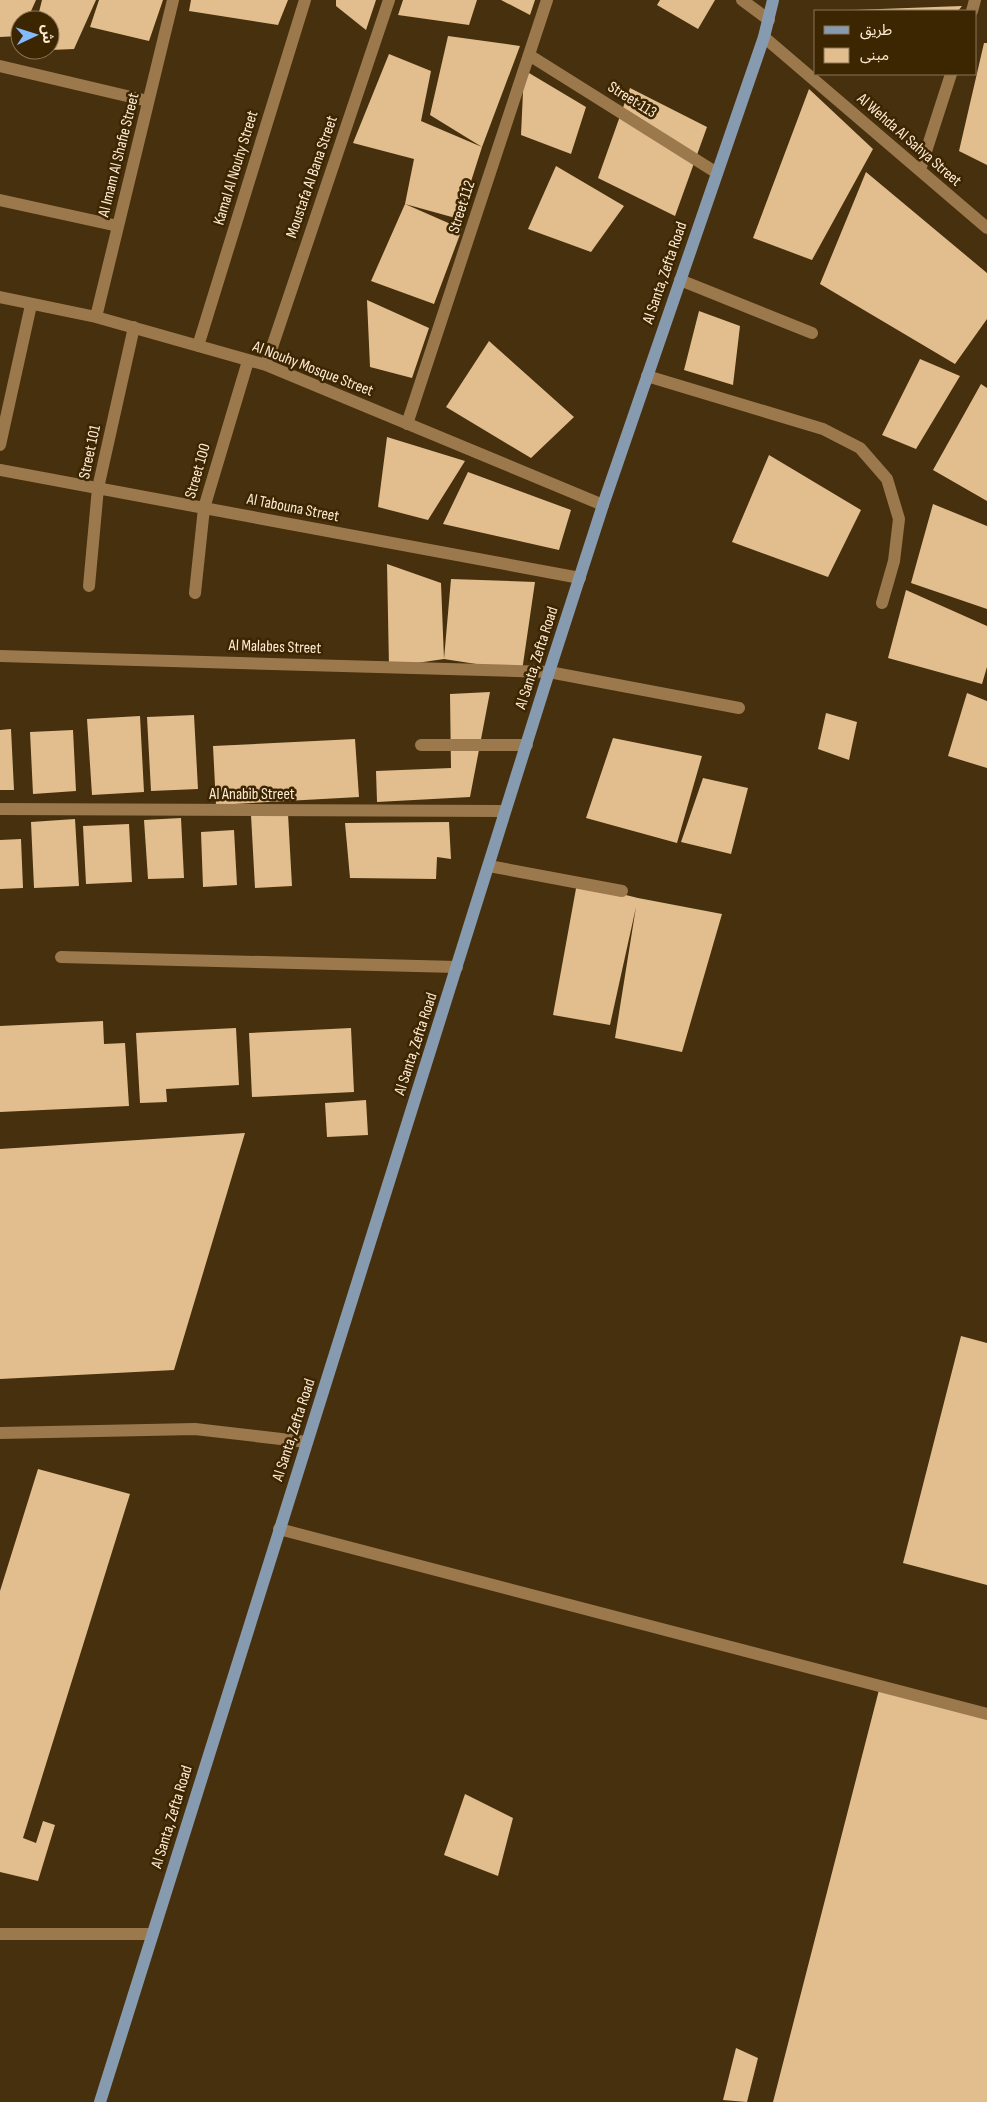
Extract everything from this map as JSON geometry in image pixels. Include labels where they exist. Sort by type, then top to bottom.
[{"type":"main road","name":"Al Santa, Zefta Road","points":[[100,2102],[489,866],[504,811],[527,745],[603,505],[764,36],[773,0]]},
{"type":"street","name":"Al Imam Al Shafie Street","points":[[96,317],[173,0]]},
{"type":"street","name":"Kamal Al Nouhy Street","points":[[198,346],[305,0]]},
{"type":"street","name":"Moustafa Al Bana Street","points":[[266,365],[389,0]]},
{"type":"street","name":"Street 112","points":[[407,424],[547,0]]},
{"type":"street","points":[[742,0],[769,20]]},
{"type":"street","name":"Al Wehda Al Sahya Street","points":[[764,36],[987,228]]},
{"type":"street","name":"Street 113","points":[[529,55],[717,173]]},
{"type":"street","points":[[0,66],[148,101]]},
{"type":"street","points":[[920,170],[951,75]]},
{"type":"street","points":[[0,200],[118,226]]},
{"type":"street","points":[[680,280],[812,333]]},
{"type":"street","name":"Al Nouhy Mosque Street","points":[[0,297],[31,305],[96,317],[266,365],[603,505]]},
{"type":"street","points":[[0,444],[31,305]]},
{"type":"street","name":"Street 101","points":[[89,586],[98,488],[134,327]]},
{"type":"street","name":"Street 100","points":[[195,593],[204,508],[248,360]]},
{"type":"street","points":[[647,376],[823,429],[860,448],[887,479],[899,519],[894,561],[882,603]]},
{"type":"street","name":"Al Tabouna Street","points":[[0,470],[580,578]]},
{"type":"street","name":"Al Malabes Street","points":[[0,656],[549,672],[740,708]]},
{"type":"street","points":[[421,745],[527,745]]},
{"type":"street","name":"Al Anabib Street","points":[[0,809],[504,811]]},
{"type":"street","points":[[489,866],[622,891]]},
{"type":"street","points":[[61,957],[457,968]]},
{"type":"street","points":[[0,1433],[195,1429],[307,1442]]},
{"type":"street","points":[[279,1529],[987,1714]]},
{"type":"street","points":[[0,1934],[152,1934]]},
{"type":"building","points":[[0,0],[36,0],[32,10],[10,10],[10,36],[0,37]]},
{"type":"building","points":[[42,0],[96,0],[74,49],[60,50],[60,10],[40,10]]},
{"type":"building","points":[[99,0],[163,0],[149,41],[90,27]]},
{"type":"building","points":[[191,0],[288,0],[278,25],[189,11]]},
{"type":"building","points":[[336,0],[376,0],[366,30],[336,6]]},
{"type":"building","points":[[403,0],[477,0],[469,25],[398,15]]},
{"type":"building","points":[[501,0],[535,0],[530,15]]},
{"type":"building","points":[[660,0],[715,0],[698,29],[657,5]]},
{"type":"building","points":[[962,6],[959,10],[853,10]]},
{"type":"building","points":[[448,36],[520,46],[482,147],[430,115]]},
{"type":"building","points":[[984,43],[987,43],[987,165],[959,151]]},
{"type":"building","points":[[389,54],[431,71],[421,121],[482,147],[459,219],[405,204],[414,159],[353,143]]},
{"type":"building","points":[[524,70],[586,107],[571,154],[521,135]]},
{"type":"building","points":[[630,88],[707,127],[675,216],[598,178]]},
{"type":"building","points":[[809,89],[873,149],[812,260],[753,238]]},
{"type":"building","points":[[556,166],[624,206],[591,252],[528,229]]},
{"type":"building","points":[[866,172],[987,273],[987,319],[955,364],[820,284]]},
{"type":"building","points":[[405,204],[462,229],[434,304],[371,281]]},
{"type":"building","points":[[367,300],[429,328],[412,378],[370,367]]},
{"type":"building","points":[[699,311],[740,326],[733,385],[684,370]]},
{"type":"building","points":[[489,341],[574,417],[531,458],[446,407]]},
{"type":"building","points":[[920,359],[960,376],[916,449],[882,435]]},
{"type":"building","points":[[981,384],[987,388],[987,501],[933,470]]},
{"type":"building","points":[[387,437],[465,461],[428,520],[378,507]]},
{"type":"building","points":[[769,455],[861,510],[828,577],[732,542]]},
{"type":"building","points":[[468,472],[571,510],[559,550],[443,524]]},
{"type":"building","points":[[933,504],[987,526],[987,609],[911,583]]},
{"type":"building","points":[[387,564],[441,583],[444,659],[389,667]]},
{"type":"building","points":[[451,579],[535,582],[522,671],[444,659]]},
{"type":"building","points":[[906,590],[987,626],[987,667],[982,684],[888,658]]},
{"type":"building","points":[[490,692],[470,797],[377,802],[376,771],[451,768],[450,694]]},
{"type":"building","points":[[967,693],[987,701],[987,768],[948,756]]},
{"type":"building","points":[[826,713],[857,722],[849,760],[818,749]]},
{"type":"building","points":[[194,715],[198,789],[151,791],[147,717]]},
{"type":"building","points":[[140,716],[144,792],[92,795],[87,719]]},
{"type":"building","points":[[11,729],[14,790],[0,790],[0,730]]},
{"type":"building","points":[[73,730],[76,791],[33,794],[30,732]]},
{"type":"building","points":[[613,738],[702,756],[677,843],[586,818]]},
{"type":"building","points":[[355,739],[359,797],[216,805],[213,746]]},
{"type":"building","points":[[703,778],[748,788],[731,854],[681,842]]},
{"type":"building","points":[[288,814],[292,886],[255,888],[251,815]]},
{"type":"building","points":[[181,818],[184,878],[148,879],[144,820]]},
{"type":"building","points":[[75,819],[79,886],[34,888],[31,822]]},
{"type":"building","points":[[449,822],[451,859],[437,857],[436,879],[350,878],[345,823]]},
{"type":"building","points":[[129,824],[132,882],[86,884],[83,826]]},
{"type":"building","points":[[234,830],[237,885],[203,887],[201,832]]},
{"type":"building","points":[[21,839],[23,888],[0,889],[0,840]]},
{"type":"building","points":[[577,883],[638,898],[722,914],[682,1052],[615,1038],[636,907],[610,1025],[553,1015]]},
{"type":"building","points":[[103,1021],[104,1044],[125,1043],[129,1106],[0,1112],[0,1026]]},
{"type":"building","points":[[236,1028],[239,1085],[166,1089],[167,1102],[140,1103],[136,1033]]},
{"type":"building","points":[[351,1028],[354,1092],[252,1097],[249,1033]]},
{"type":"building","points":[[366,1100],[368,1135],[327,1137],[325,1103]]},
{"type":"building","points":[[245,1133],[174,1370],[0,1379],[0,1149]]},
{"type":"building","points":[[961,1336],[987,1343],[987,1585],[903,1563]]},
{"type":"building","points":[[38,1469],[130,1494],[23,1838],[36,1843],[43,1821],[55,1825],[38,1881],[0,1872],[0,1591]]},
{"type":"building","points":[[880,1686],[987,1714],[987,2102],[773,2102]]},
{"type":"building","points":[[465,1794],[513,1818],[498,1876],[444,1855]]},
{"type":"building","points":[[736,2048],[758,2058],[747,2102],[723,2100]]}]
